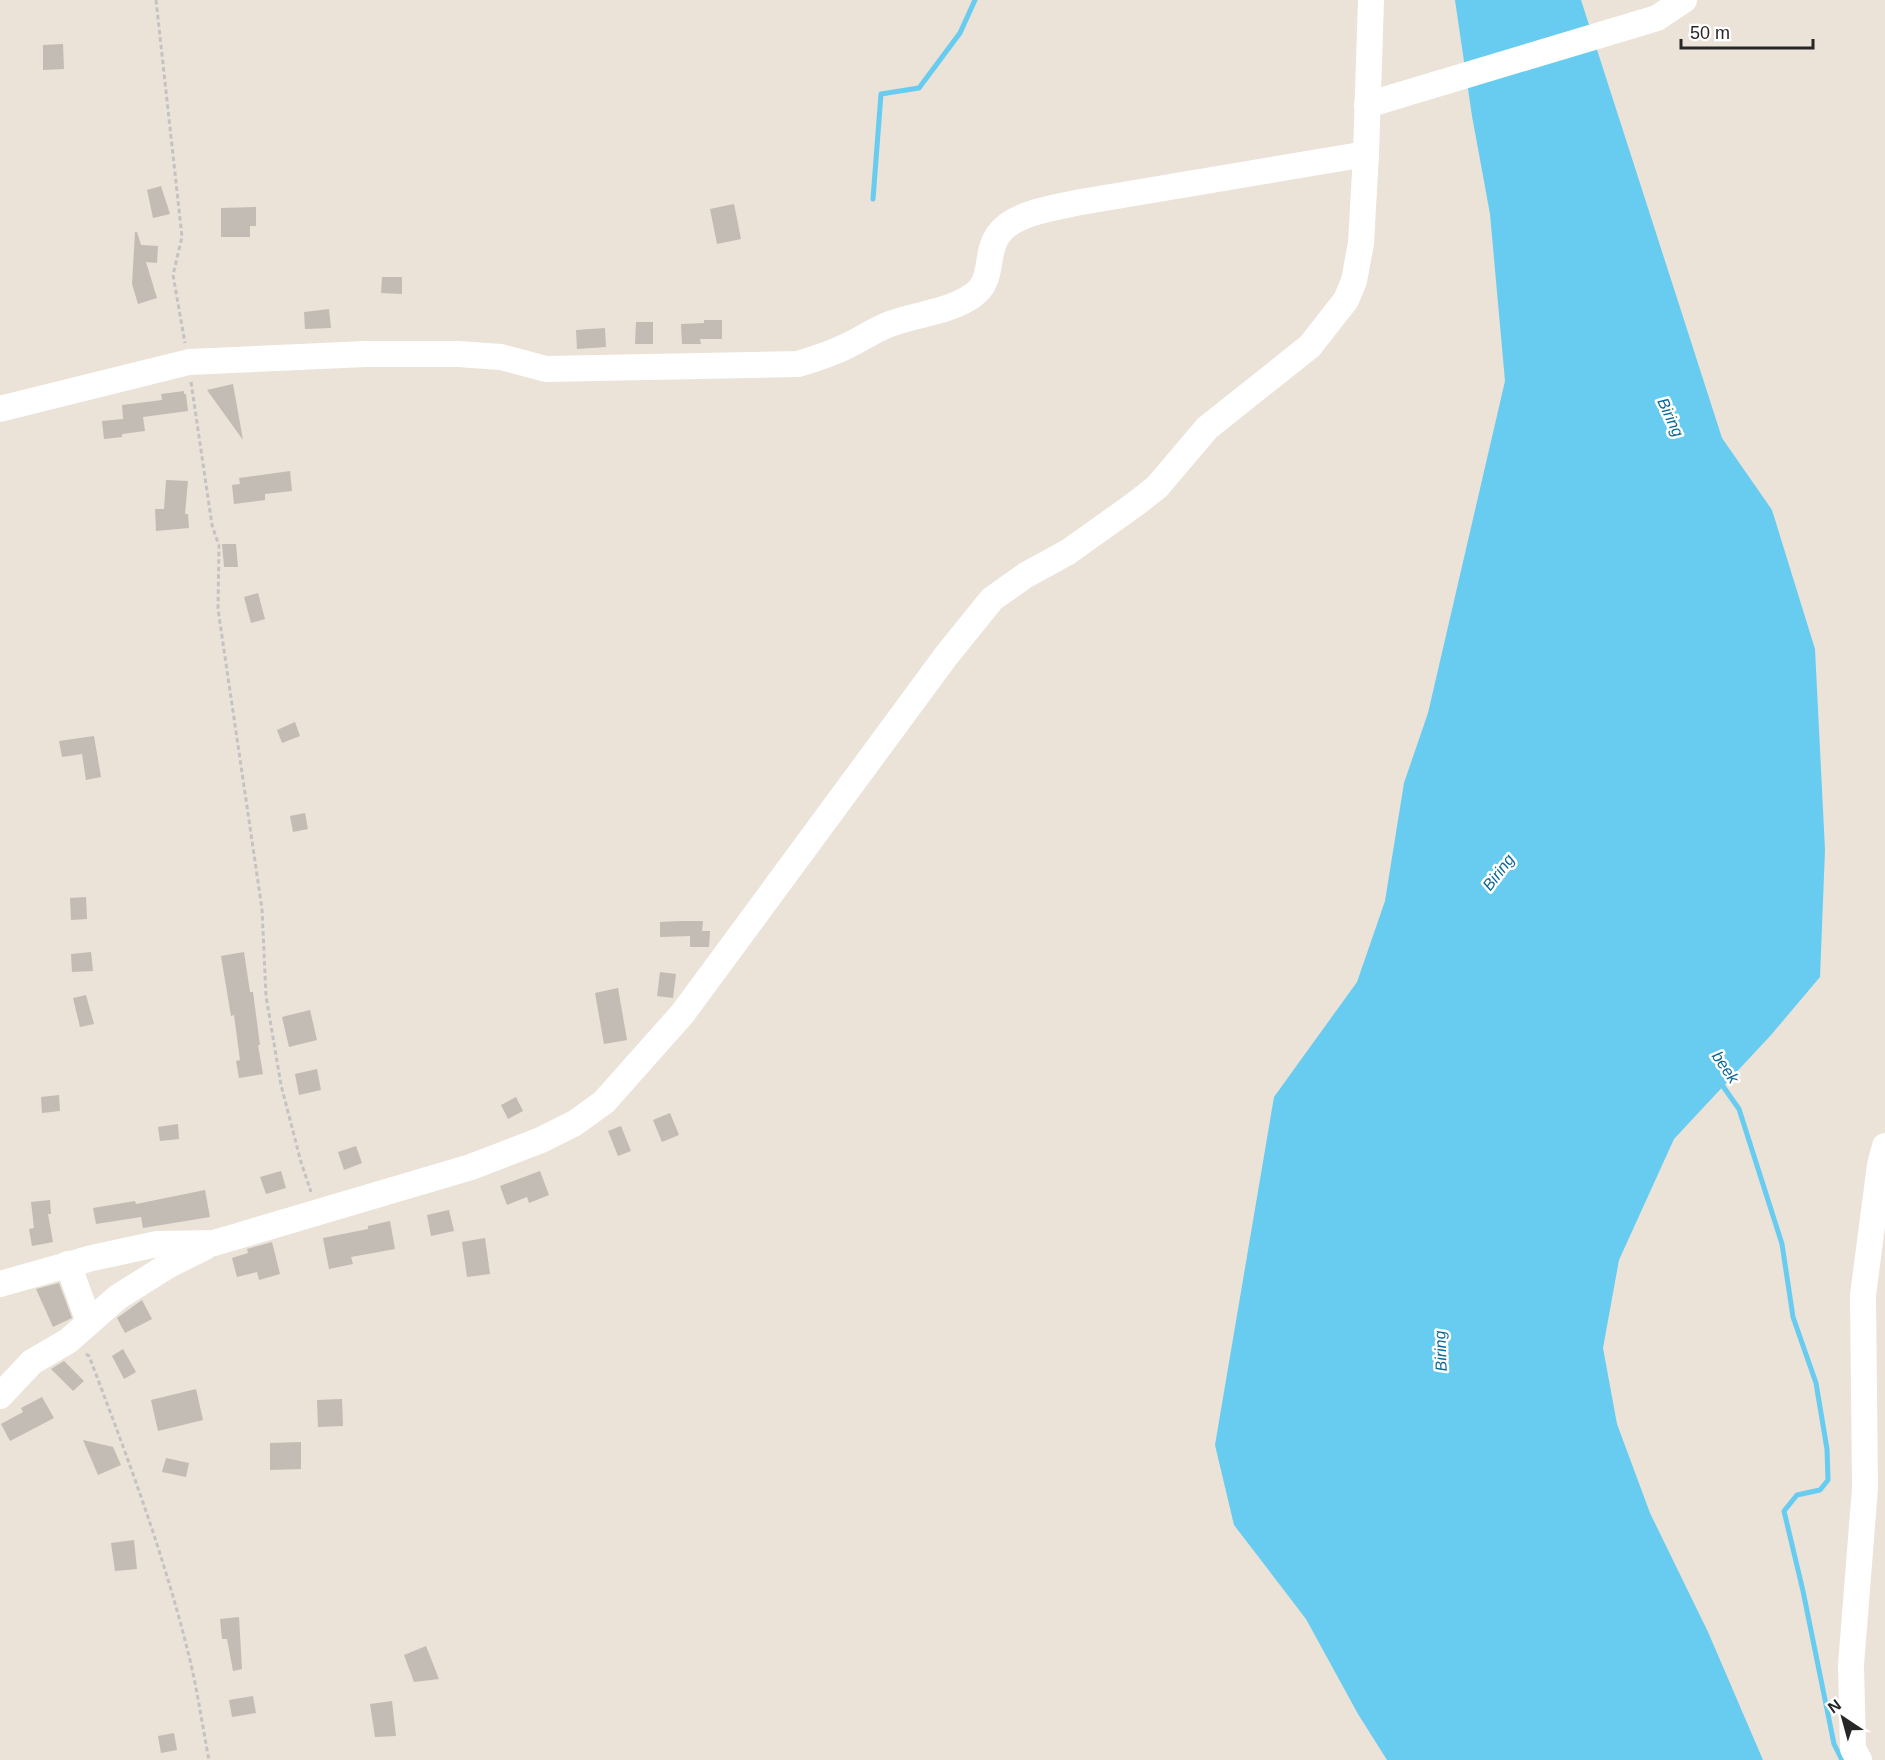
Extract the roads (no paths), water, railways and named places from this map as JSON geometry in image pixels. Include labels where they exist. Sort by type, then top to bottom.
[{"type":"street","points":[[0,1396],[32,1362],[68,1341],[126,1291],[169,1265],[214,1243],[471,1167],[541,1140],[604,1102],[683,1013],[946,656],[992,599],[1026,574],[1068,552],[1134,506],[1156,487],[1207,428],[1310,346],[1346,300],[1354,281],[1360,243],[1366,154],[1371,0]]},
{"type":"street","points":[[1367,105],[1657,18],[1684,0]]},
{"type":"street","points":[[0,409],[189,362],[366,354],[458,354],[501,357],[546,369],[798,364],[848,346],[888,324],[953,305],[971,297],[982,288],[989,272],[992,248],[998,234],[1013,221],[1039,211],[1366,154]]},
{"type":"street","points":[[1858,1760],[1853,1749],[1851,1665],[1866,1488],[1863,1295],[1880,1165],[1885,1146]]},
{"type":"street","points":[[0,1284],[68,1264],[157,1244],[214,1243]]},
{"type":"street","points":[[68,1264],[89,1322]]},
{"type":"water","name":"Biring","points":[[1455,0],[1581,0],[1722,438],[1772,510],[1815,649],[1825,850],[1820,977],[1771,1035],[1674,1139],[1619,1260],[1603,1348],[1617,1424],[1650,1513],[1708,1632],[1763,1760],[1387,1760],[1358,1714],[1306,1619],[1234,1525],[1215,1445],[1274,1097],[1357,982],[1385,901],[1404,783],[1428,713],[1505,381],[1490,214],[1472,116]]},
{"type":"waterway","points":[[873,199],[881,94],[919,88],[960,33],[975,0]]},
{"type":"waterway","name":"beek","points":[[1720,1082],[1739,1109],[1782,1244],[1793,1317],[1816,1383],[1827,1449],[1828,1480],[1820,1490],[1797,1495],[1784,1511],[1834,1744],[1842,1760]]}]
